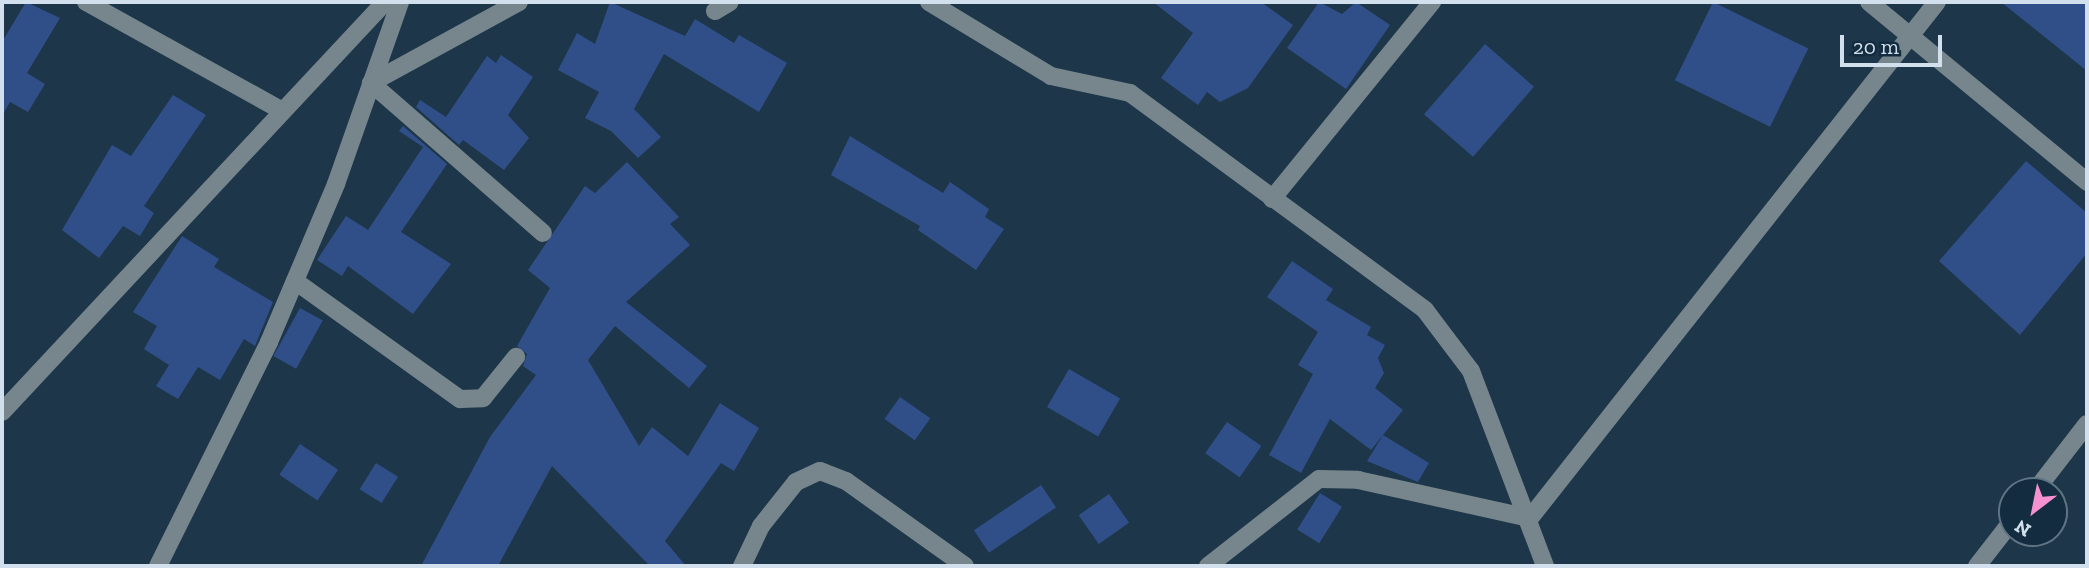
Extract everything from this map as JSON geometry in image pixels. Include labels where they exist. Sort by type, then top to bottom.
[{"type":"street","points":[[86,2],[282,111]]},
{"type":"street","points":[[2,412],[385,2]]},
{"type":"street","points":[[158,566],[295,281],[400,2]]},
{"type":"street","points":[[370,83],[519,2]]},
{"type":"street","points":[[929,2],[1051,76],[1130,93],[1425,310],[1471,371],[1530,518],[1545,566]]},
{"type":"street","points":[[1272,199],[1432,2]]},
{"type":"street","points":[[1869,2],[2087,182]]},
{"type":"street","points":[[1530,518],[1937,2]]},
{"type":"street","points":[[370,83],[543,233]]},
{"type":"street","points":[[295,281],[460,399],[483,398],[516,357]]},
{"type":"street","points":[[2046,477],[2087,424]]},
{"type":"street","points":[[742,566],[761,526],[796,482],[820,471],[846,481],[965,566]]},
{"type":"street","points":[[1208,566],[1319,480],[1358,480],[1530,518]]},
{"type":"street","points":[[1977,566],[1998,539]]},
{"type":"building","points":[[26,2],[60,18],[27,73],[45,84],[28,112],[10,102],[2,116],[2,42]]},
{"type":"building","points":[[610,2],[685,36],[695,19],[734,43],[739,35],[787,63],[759,112],[664,54],[634,109],[661,137],[638,158],[611,131],[585,118],[599,92],[558,70],[577,33],[595,44]]},
{"type":"building","points":[[1153,2],[1261,2],[1293,25],[1248,88],[1220,102],[1207,92],[1198,105],[1161,78],[1193,33]]},
{"type":"building","points":[[1319,2],[1342,14],[1356,2],[1390,25],[1346,89],[1287,48]]},
{"type":"building","points":[[1713,2],[1808,48],[1770,127],[1675,80]]},
{"type":"building","points":[[2001,2],[2087,2],[2087,71]]},
{"type":"building","points":[[1485,44],[1534,87],[1473,157],[1424,114]]},
{"type":"building","points":[[501,55],[533,77],[508,115],[529,138],[504,170],[463,140],[459,145],[416,107],[420,100],[446,117],[487,56],[496,63]]},
{"type":"building","points":[[173,95],[206,115],[144,206],[154,213],[140,236],[123,226],[99,258],[62,230],[112,145],[131,156]]},
{"type":"building","points":[[403,126],[447,164],[401,232],[451,264],[413,314],[348,266],[342,276],[317,260],[346,216],[368,230],[423,147],[399,131]]},
{"type":"building","points":[[850,136],[943,193],[950,182],[989,209],[985,217],[1004,229],[976,270],[918,230],[920,226],[831,175]]},
{"type":"building","points":[[2026,161],[2087,213],[2087,253],[2020,335],[1939,261]]},
{"type":"building","points":[[627,162],[679,217],[670,224],[690,245],[626,302],[707,366],[689,388],[615,326],[588,360],[639,446],[652,427],[688,456],[720,403],[759,428],[734,471],[721,463],[665,541],[686,566],[650,566],[552,466],[498,566],[421,566],[490,437],[536,375],[523,366],[527,354],[517,346],[550,288],[528,270],[585,186],[595,193]]},
{"type":"building","points":[[182,236],[219,259],[214,267],[273,302],[255,346],[244,339],[220,380],[198,367],[178,399],[156,386],[169,365],[144,349],[157,326],[133,312]]},
{"type":"building","points":[[1292,261],[1333,289],[1326,300],[1371,327],[1367,335],[1385,345],[1378,358],[1384,373],[1375,388],[1403,410],[1371,450],[1330,419],[1301,473],[1269,455],[1313,374],[1298,365],[1318,332],[1267,297]]},
{"type":"building","points":[[300,308],[323,321],[296,369],[273,356]]},
{"type":"building","points":[[1069,369],[1120,399],[1098,437],[1047,407]]},
{"type":"building","points":[[900,397],[930,418],[915,440],[885,419]]},
{"type":"building","points":[[1227,422],[1261,446],[1240,477],[1205,453]]},
{"type":"building","points":[[1383,435],[1429,463],[1418,482],[1367,461]]},
{"type":"building","points":[[300,444],[338,470],[317,500],[279,475]]},
{"type":"building","points":[[376,463],[398,477],[382,503],[360,489]]},
{"type":"building","points":[[1041,485],[1056,507],[989,553],[974,530]]},
{"type":"building","points":[[1320,493],[1342,507],[1319,543],[1297,529]]},
{"type":"building","points":[[1109,494],[1129,523],[1099,544],[1079,515]]}]
